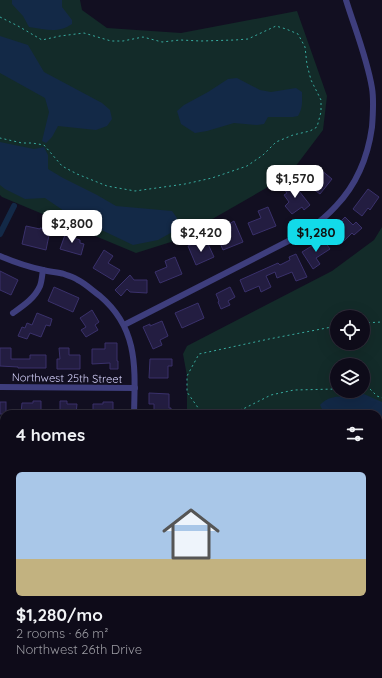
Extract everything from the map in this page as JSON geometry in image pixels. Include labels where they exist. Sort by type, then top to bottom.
[{"type":"street","points":[[124,325],[306,232],[323,219],[337,205],[351,187],[362,166],[370,141],[373,114],[372,89],[369,75],[346,0]]},
{"type":"street","points":[[0,256],[11,261],[62,274],[78,280],[108,303],[124,325],[129,338],[133,355],[135,388],[134,410]]},
{"type":"street","points":[[13,313],[26,304],[34,295],[40,286],[43,270]]},
{"type":"street","name":"Northwest 25th Street","points":[[0,387],[135,388]]},
{"type":"lane","points":[[382,637],[382,650]]},
{"type":"path","points":[[0,17],[42,40],[84,33],[111,41],[123,41],[143,37],[162,42],[180,40],[235,40],[248,39],[276,26],[298,34],[305,47],[306,65],[311,80],[321,100],[321,112],[317,128],[276,142],[263,155],[247,166],[212,178],[185,184],[135,191],[107,186],[77,174],[62,166],[44,145],[22,143],[0,138]]},
{"type":"path","points":[[370,323],[382,322]]},
{"type":"path","points":[[199,410],[187,392],[187,376],[199,354],[330,327]]},
{"type":"path","points":[[238,410],[271,395],[294,390],[330,389]]},
{"type":"path","points":[[370,389],[377,396],[382,398]]},
{"type":"green space","points":[[0,0],[80,0],[82,10],[107,28],[181,33],[297,11],[327,96],[323,130],[289,175],[174,241],[136,253],[0,195]]},
{"type":"green space","points":[[382,227],[382,410],[188,410],[187,376],[183,354],[187,346],[332,271],[374,240]]},
{"type":"water","points":[[12,0],[62,0],[62,7],[72,20],[72,24],[56,30],[29,27],[23,16],[12,4]]},
{"type":"water","points":[[0,36],[28,45],[44,72],[102,103],[110,110],[112,119],[107,126],[96,130],[58,126],[52,137],[46,143],[42,141],[49,112],[45,98],[0,73]]},
{"type":"water","points":[[237,78],[260,90],[271,92],[296,88],[302,92],[300,113],[298,116],[293,117],[268,117],[264,124],[257,125],[234,123],[195,133],[181,124],[177,111],[184,105],[228,79]]},
{"type":"water","points":[[0,142],[34,149],[44,147],[48,155],[48,169],[116,206],[172,211],[177,218],[176,230],[158,240],[133,245],[70,215],[45,198],[25,199],[5,189],[0,185]]},
{"type":"water","points":[[370,397],[382,402],[382,410],[322,410],[320,405],[330,398],[370,398]]},
{"type":"building","points":[[315,165],[332,179],[320,194],[309,186],[316,176],[310,172]]},
{"type":"building","points":[[292,182],[310,205],[304,210],[302,207],[292,214],[285,206],[289,202],[284,195],[287,193],[284,189]]},
{"type":"building","points":[[368,189],[379,197],[370,210],[368,208],[362,216],[353,209]]},
{"type":"building","points":[[268,207],[276,226],[253,235],[248,223],[261,218],[258,211]]},
{"type":"building","points":[[345,217],[353,225],[356,222],[362,228],[354,235],[352,233],[341,244],[329,233]]},
{"type":"building","points":[[234,221],[243,242],[223,250],[217,236],[231,231],[229,224]]},
{"type":"building","points":[[26,226],[46,229],[44,234],[49,235],[46,250],[22,244]]},
{"type":"building","points":[[66,232],[75,234],[74,238],[80,240],[80,243],[84,244],[81,255],[60,249]]},
{"type":"building","points":[[323,239],[330,249],[316,258],[320,264],[313,269],[302,252]]},
{"type":"building","points":[[197,242],[199,248],[208,244],[214,257],[196,265],[188,246]]},
{"type":"building","points":[[104,250],[113,256],[108,263],[120,270],[113,280],[93,268]]},
{"type":"building","points":[[296,254],[307,277],[296,281],[292,272],[277,278],[275,272],[266,276],[271,287],[261,292],[259,286],[245,292],[240,280],[278,263],[280,265],[290,260],[289,257]]},
{"type":"building","points":[[175,257],[182,274],[160,283],[155,272],[167,267],[165,261]]},
{"type":"building","points":[[0,271],[18,280],[11,295],[0,290]]},
{"type":"building","points":[[130,275],[134,280],[147,280],[147,293],[130,292],[127,289],[121,296],[115,290]]},
{"type":"building","points":[[54,287],[79,298],[73,312],[48,301]]},
{"type":"building","points":[[230,287],[235,297],[228,301],[230,305],[221,309],[216,294]]},
{"type":"building","points":[[198,303],[204,318],[182,328],[175,313]]},
{"type":"building","points":[[92,310],[99,322],[95,325],[98,330],[86,337],[81,330],[86,327],[80,318]]},
{"type":"building","points":[[37,313],[52,319],[50,326],[46,325],[41,337],[30,333],[27,339],[18,336],[22,327],[25,328],[27,323],[32,325]]},
{"type":"building","points":[[162,321],[168,336],[160,340],[162,345],[153,349],[143,327]]},
{"type":"building","points":[[105,343],[117,343],[118,369],[110,369],[110,363],[92,364],[92,349],[105,349]]},
{"type":"building","points":[[0,348],[11,348],[11,359],[30,359],[30,355],[46,355],[46,368],[18,368],[0,366]]},
{"type":"building","points":[[59,348],[69,348],[69,355],[80,355],[80,369],[57,369],[57,359],[60,359]]},
{"type":"building","points":[[150,359],[172,359],[172,366],[168,366],[168,378],[149,378]]},
{"type":"building","points":[[149,393],[169,394],[169,408],[171,408],[171,410],[154,410],[154,404],[149,404]]},
{"type":"building","points":[[33,401],[41,401],[41,410],[21,410],[22,403],[33,403]]},
{"type":"building","points":[[60,401],[67,401],[67,404],[77,404],[76,410],[60,410]]},
{"type":"building","points":[[0,402],[6,402],[6,410],[0,410]]},
{"type":"building","points":[[103,402],[113,402],[113,410],[93,410],[93,404],[103,404]]},
{"type":"waterway","points":[[0,234],[14,206]]}]
